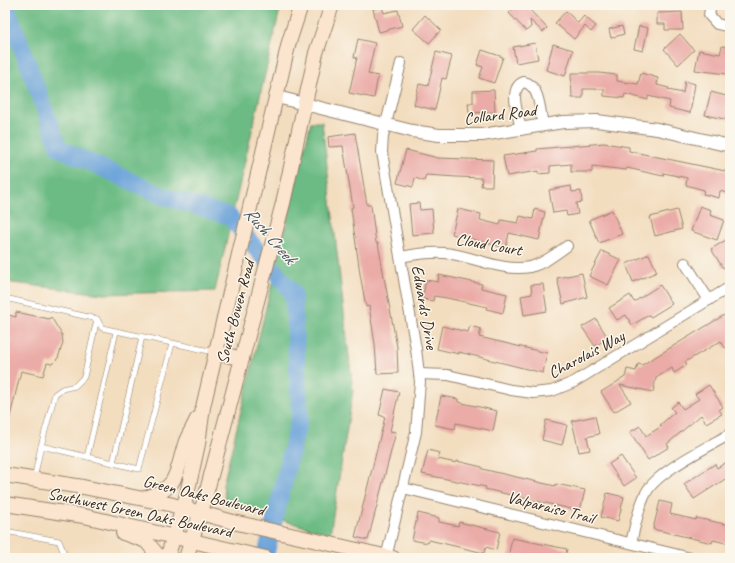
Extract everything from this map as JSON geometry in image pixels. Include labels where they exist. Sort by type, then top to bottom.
[{"type":"main road","name":"South Bowen Road","points":[[167,558],[183,507],[198,444],[202,408],[225,309],[289,42],[301,5]]},
{"type":"main road","name":"South Bowen Road","points":[[186,558],[200,513],[248,337],[282,204],[321,34],[332,5]]},
{"type":"main road","points":[[215,352],[242,359]]},
{"type":"main road","points":[[144,498],[164,491],[172,484],[179,470],[186,441],[202,408]]},
{"type":"main road","name":"Green Oaks Boulevard","points":[[5,475],[144,498],[183,507],[233,522],[389,558]]},
{"type":"main road","name":"Southwest Green Oaks Boulevard","points":[[5,504],[84,516],[266,558]]},
{"type":"main road","points":[[44,509],[89,526],[134,536],[146,541],[160,558]]},
{"type":"street","points":[[710,5],[709,15],[717,24],[730,27]]},
{"type":"street","name":"Edwards Drive","points":[[389,558],[417,423],[419,374],[400,257],[382,160],[382,136],[401,62]]},
{"type":"street","points":[[521,130],[515,92],[518,85],[524,82],[530,84],[535,90],[543,125]]},
{"type":"street","name":"Collard Road","points":[[277,97],[425,133],[452,136],[482,135],[521,130],[543,125],[582,121],[615,122],[657,129],[730,146]]},
{"type":"street","name":"Cloud Court","points":[[400,257],[441,253],[510,267],[523,268],[536,265],[567,246]]},
{"type":"street","points":[[685,263],[709,300]]},
{"type":"street","name":"Charolais Way","points":[[419,374],[448,374],[510,390],[528,392],[552,391],[574,382],[730,287]]},
{"type":"street","points":[[631,543],[645,494],[652,484],[664,474],[730,434]]},
{"type":"street","name":"Valparaiso Trail","points":[[403,488],[691,558]]},
{"type":"lane","points":[[574,5],[586,5]]},
{"type":"lane","points":[[5,298],[97,319],[102,328],[116,332],[215,352]]},
{"type":"lane","points":[[34,480],[54,394],[62,389],[74,386],[84,377],[97,319]]},
{"type":"lane","points":[[87,457],[116,332]]},
{"type":"lane","points":[[113,463],[142,337]]},
{"type":"lane","points":[[41,446],[139,469],[172,344]]},
{"type":"lane","points":[[5,531],[59,541],[66,558]]},
{"type":"green space","points":[[5,5],[281,5],[215,291],[103,294],[5,282],[5,138],[7,125],[5,122]]},
{"type":"green space","points":[[311,122],[322,122],[353,391],[330,534],[226,504],[223,485]]},
{"type":"building","points":[[517,5],[525,5],[547,28],[543,32],[530,20],[531,27],[526,31],[509,13]]},
{"type":"building","points":[[382,7],[384,13],[398,10],[402,26],[379,32],[373,9]]},
{"type":"building","points":[[566,11],[578,23],[584,16],[596,26],[591,32],[585,26],[574,39],[555,23]]},
{"type":"building","points":[[682,12],[683,30],[665,30],[665,24],[657,24],[657,13]]},
{"type":"building","points":[[425,15],[441,30],[429,43],[413,29]]},
{"type":"building","points":[[622,26],[624,34],[611,38],[609,29]]},
{"type":"building","points":[[639,26],[648,28],[643,51],[634,49]]},
{"type":"building","points":[[680,34],[694,50],[678,65],[664,49]]},
{"type":"building","points":[[358,39],[375,43],[368,74],[378,76],[374,98],[349,93],[357,58],[354,57]]},
{"type":"building","points":[[535,43],[538,59],[516,63],[513,47]]},
{"type":"building","points":[[553,44],[573,50],[565,76],[546,70]]},
{"type":"building","points":[[722,46],[730,47],[730,68],[728,67],[727,74],[695,70],[699,50],[720,54]]},
{"type":"building","points":[[482,50],[503,57],[494,83],[479,78],[483,67],[477,65]]},
{"type":"building","points":[[436,52],[452,56],[446,79],[442,78],[435,110],[414,105],[419,84],[428,86]]},
{"type":"building","points":[[571,73],[599,73],[617,75],[617,81],[638,84],[641,73],[658,78],[657,85],[669,88],[668,90],[683,93],[685,81],[695,84],[690,113],[669,108],[670,101],[648,96],[648,100],[625,94],[624,98],[604,96],[604,89],[583,89],[583,98],[572,98]]},
{"type":"building","points":[[494,90],[495,112],[469,113],[468,103],[473,103],[473,91]]},
{"type":"building","points":[[711,92],[730,97],[729,120],[705,115]]},
{"type":"building","points":[[355,133],[367,205],[371,205],[376,243],[378,243],[397,347],[398,373],[377,374],[375,344],[369,306],[366,307],[360,274],[351,208],[353,207],[343,146],[329,147],[328,137]]},
{"type":"building","points":[[604,143],[629,147],[629,151],[730,172],[730,194],[720,191],[719,198],[703,194],[704,190],[686,185],[687,178],[664,173],[663,176],[627,168],[626,170],[592,166],[592,172],[571,172],[571,164],[550,166],[550,173],[538,174],[538,171],[507,176],[503,156],[537,151],[537,149]]},
{"type":"building","points":[[406,150],[438,158],[493,160],[492,186],[481,186],[482,178],[426,175],[424,181],[415,178],[413,187],[397,183]]},
{"type":"building","points":[[571,186],[572,192],[581,191],[582,202],[576,203],[578,214],[567,216],[566,211],[553,213],[549,190]]},
{"type":"building","points":[[419,203],[420,210],[432,209],[434,233],[412,235],[409,204]]},
{"type":"building","points":[[700,206],[711,210],[710,215],[724,220],[717,240],[691,231]]},
{"type":"building","points":[[458,209],[481,214],[480,220],[500,225],[501,220],[518,223],[520,216],[533,219],[535,209],[545,212],[539,240],[509,233],[506,248],[452,234]]},
{"type":"building","points":[[612,210],[622,234],[599,243],[589,220]]},
{"type":"building","points":[[677,210],[682,229],[655,236],[650,217]]},
{"type":"building","points":[[726,240],[730,246],[730,264],[723,268],[711,249]]},
{"type":"building","points":[[602,251],[621,260],[608,285],[589,276]]},
{"type":"building","points":[[649,254],[657,272],[633,282],[626,264]]},
{"type":"building","points":[[582,273],[587,297],[563,304],[557,278]]},
{"type":"building","points":[[439,275],[482,284],[481,288],[507,294],[503,313],[486,309],[487,307],[447,298],[434,296],[433,301],[422,299],[426,280],[438,282]]},
{"type":"building","points":[[543,284],[547,311],[524,315],[521,296],[532,294],[531,285]]},
{"type":"building","points":[[660,285],[672,304],[651,317],[649,315],[632,325],[626,315],[617,320],[609,308],[630,295],[634,302]]},
{"type":"building","points":[[16,312],[49,319],[51,317],[62,335],[63,343],[58,358],[52,364],[47,363],[43,376],[21,371],[8,425],[5,425],[5,314],[16,317]]},
{"type":"building","points":[[726,314],[730,320],[730,345],[725,348],[721,341],[685,362],[687,365],[674,373],[672,368],[656,378],[653,392],[620,385],[631,402],[614,412],[601,392],[625,377],[627,369],[636,371],[638,364],[642,365]]},
{"type":"building","points":[[596,319],[608,338],[595,346],[582,327]]},
{"type":"building","points":[[442,326],[468,332],[470,326],[481,329],[479,337],[547,353],[543,373],[459,352],[459,354],[437,349]]},
{"type":"building","points":[[709,385],[723,407],[719,410],[722,414],[706,423],[701,415],[667,444],[669,447],[648,460],[630,432],[640,426],[646,436],[662,426],[660,425],[675,412],[671,408],[678,402],[683,409],[699,399],[695,394]]},
{"type":"building","points":[[385,389],[399,392],[390,431],[396,432],[368,540],[355,537],[385,417],[379,415]]},
{"type":"building","points":[[441,396],[458,399],[458,402],[497,411],[493,431],[456,423],[455,429],[435,425]]},
{"type":"building","points":[[595,416],[599,434],[587,437],[590,450],[579,452],[572,421]]},
{"type":"building","points":[[546,420],[567,425],[562,445],[542,440]]},
{"type":"building","points":[[428,450],[440,453],[438,459],[456,463],[457,461],[482,467],[482,469],[555,486],[556,484],[585,490],[580,511],[485,489],[486,487],[422,474]]},
{"type":"building","points":[[621,456],[636,478],[624,486],[609,464]]},
{"type":"building","points":[[730,460],[730,476],[694,499],[684,484],[715,464],[717,468]]},
{"type":"building","points":[[607,493],[624,497],[618,521],[601,517]]},
{"type":"building","points":[[660,501],[672,504],[670,514],[696,520],[696,518],[730,525],[730,544],[713,540],[712,543],[653,529]]},
{"type":"building","points":[[418,513],[439,518],[439,522],[458,526],[459,522],[500,532],[496,550],[486,547],[484,553],[429,540],[428,543],[412,540]]},
{"type":"building","points":[[512,538],[567,549],[565,558],[508,558]]},
{"type":"waterway","name":"Rush Creek","points":[[6,5],[59,148],[163,196],[229,216],[293,293],[300,416],[265,558]]}]
